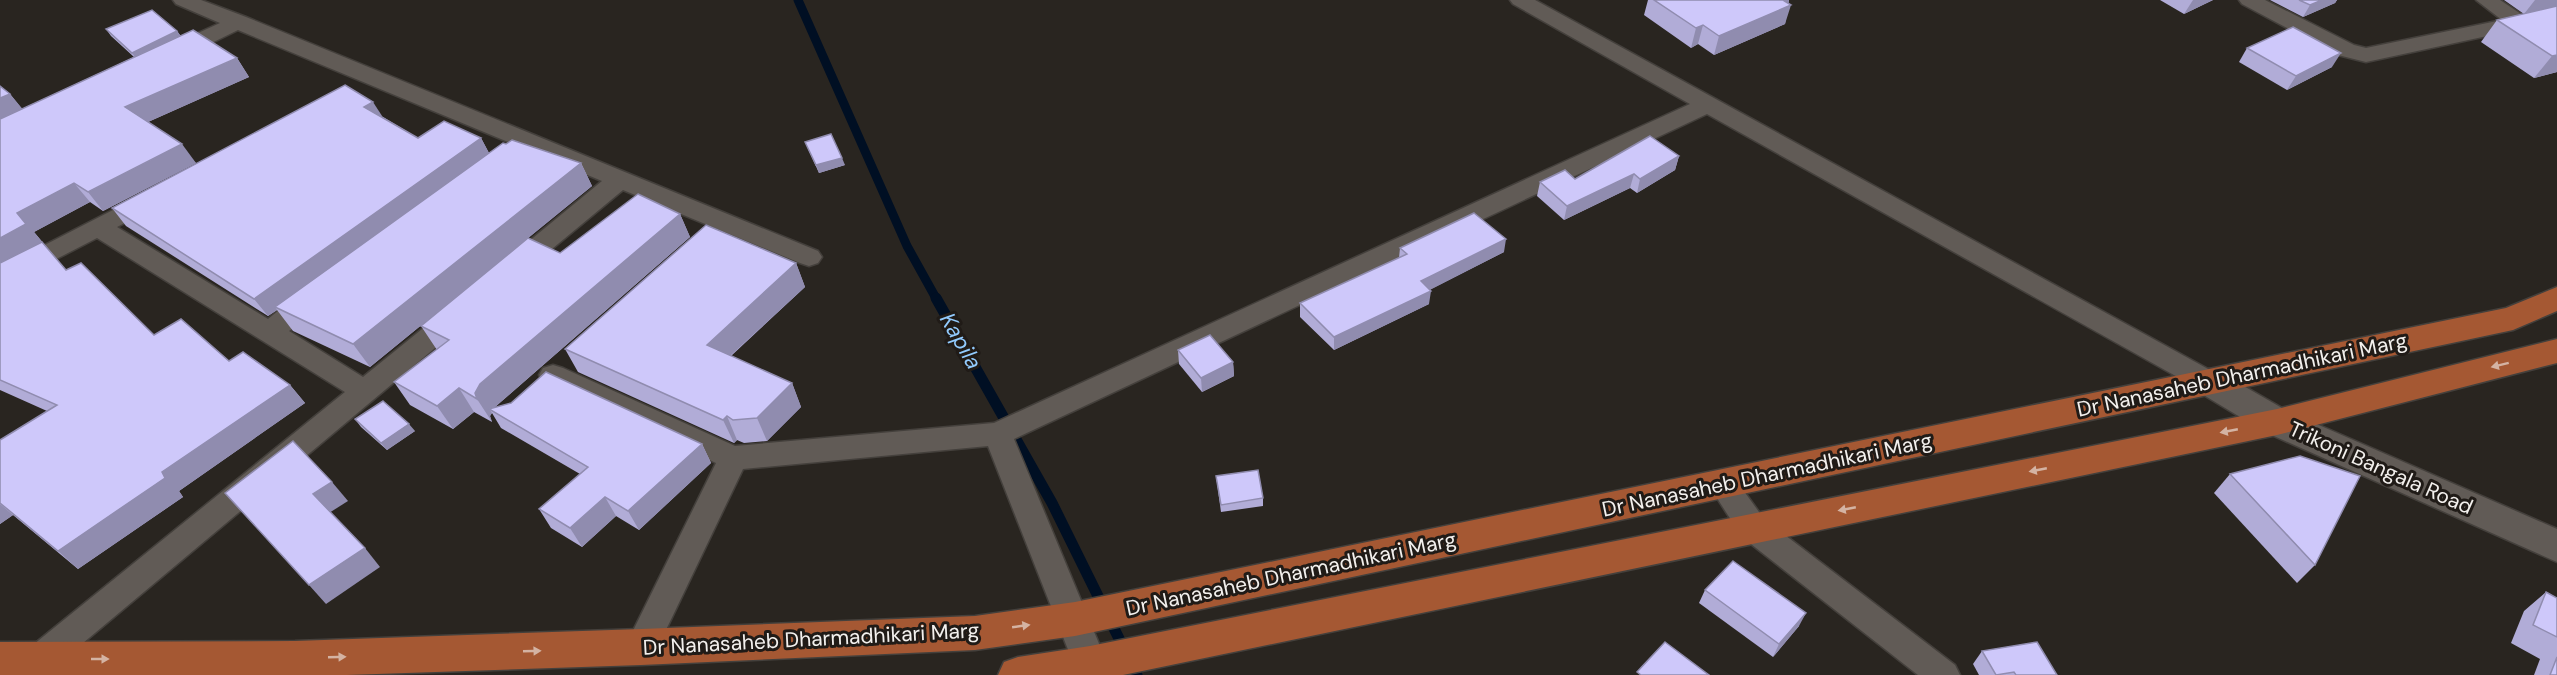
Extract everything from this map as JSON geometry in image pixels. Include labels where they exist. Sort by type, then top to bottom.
[{"type":"main road","name":"Dr Nanasaheb Dharmadhikari Marg","points":[[0,660],[40,659],[290,667],[641,647],[975,633],[1075,619],[2513,318],[2557,298]]},
{"type":"main road","points":[[1018,675],[1093,670],[1753,528],[2277,422],[2557,351]]},
{"type":"street","points":[[183,0],[377,80],[518,149],[619,180],[717,230],[809,257]]},
{"type":"street","points":[[1520,0],[2209,382]]},
{"type":"street","points":[[2249,0],[2346,50],[2366,55],[2557,15]]},
{"type":"street","points":[[2486,0],[2521,23]]},
{"type":"street","points":[[152,64],[238,22]]},
{"type":"street","points":[[346,96],[377,80]]},
{"type":"street","points":[[554,374],[733,458],[999,434],[1707,105]]},
{"type":"street","points":[[40,659],[619,180]]},
{"type":"street","points":[[0,279],[170,189]]},
{"type":"street","points":[[98,227],[365,391]]},
{"type":"street","points":[[270,332],[336,283]]},
{"type":"street","name":"Trikoni Bangala Road","points":[[2209,382],[2277,422],[2557,546]]},
{"type":"street","points":[[999,434],[1075,619],[1093,670]]},
{"type":"street","points":[[641,647],[733,458]]},
{"type":"street","points":[[1723,484],[1753,528],[1943,675]]},
{"type":"building","points":[[1654,0],[1783,0],[1791,5],[1719,36],[1703,25],[1696,28]]},
{"type":"building","points":[[2299,0],[2322,0],[2310,5]]},
{"type":"building","points":[[2557,6],[2557,55],[2552,56],[2497,20]]},
{"type":"building","points":[[152,10],[177,31],[132,53],[106,29]]},
{"type":"building","points":[[2293,27],[2341,53],[2296,76],[2247,48]]},
{"type":"building","points":[[193,30],[237,58],[125,107],[182,144],[88,192],[74,183],[17,213],[26,224],[0,238],[0,119]]},
{"type":"building","points":[[345,85],[373,102],[364,107],[418,138],[444,121],[481,138],[254,299],[112,208]]},
{"type":"building","points":[[0,86],[10,94],[0,98]]},
{"type":"building","points":[[831,134],[842,158],[816,165],[805,142]]},
{"type":"building","points":[[1650,136],[1679,156],[1640,179],[1634,174],[1567,206],[1540,182],[1565,170],[1575,179]]},
{"type":"building","points":[[512,140],[581,163],[353,344],[275,307],[503,143],[506,144]]},
{"type":"building","points":[[638,194],[680,214],[480,384],[475,393],[477,399],[459,388],[437,406],[394,382],[449,340],[421,326],[528,238],[560,253]]},
{"type":"building","points":[[1474,213],[1506,239],[1421,281],[1431,291],[1334,337],[1300,303],[1407,254],[1400,248]]},
{"type":"building","points":[[706,225],[796,263],[707,345],[792,383],[757,418],[733,420],[727,416],[723,420],[565,349]]},
{"type":"building","points":[[42,242],[66,270],[81,263],[154,335],[181,319],[229,361],[243,352],[290,385],[162,472],[165,478],[58,551],[0,503],[0,440],[57,405],[0,380],[0,263]]},
{"type":"building","points":[[1210,335],[1233,362],[1201,378],[1178,350]]},
{"type":"building","points":[[546,372],[702,444],[628,511],[605,497],[570,528],[539,509],[588,467],[489,409],[511,403]]},
{"type":"building","points":[[383,401],[409,424],[381,443],[355,419]]},
{"type":"building","points":[[293,441],[332,482],[313,494],[365,548],[309,585],[225,493]]},
{"type":"building","points":[[2300,456],[2360,476],[2315,565],[2230,474]]},
{"type":"building","points":[[1258,470],[1263,498],[1221,505],[1216,476]]},
{"type":"building","points":[[1733,561],[1806,613],[1779,644],[1705,590]]},
{"type":"building","points":[[2546,592],[2557,598],[2557,637],[2533,625]]},
{"type":"building","points":[[1665,642],[1709,675],[1641,675],[1637,672]]},
{"type":"building","points":[[2037,642],[2057,675],[2016,675],[2014,672],[1996,675],[1982,651]]},
{"type":"building","points":[[2557,657],[2557,675],[2550,675]]},
{"type":"waterway","name":"Kapila","points":[[798,0],[907,246],[937,300]]},
{"type":"waterway","name":"Kapila","points":[[936,298],[1052,503],[1137,675]]}]
